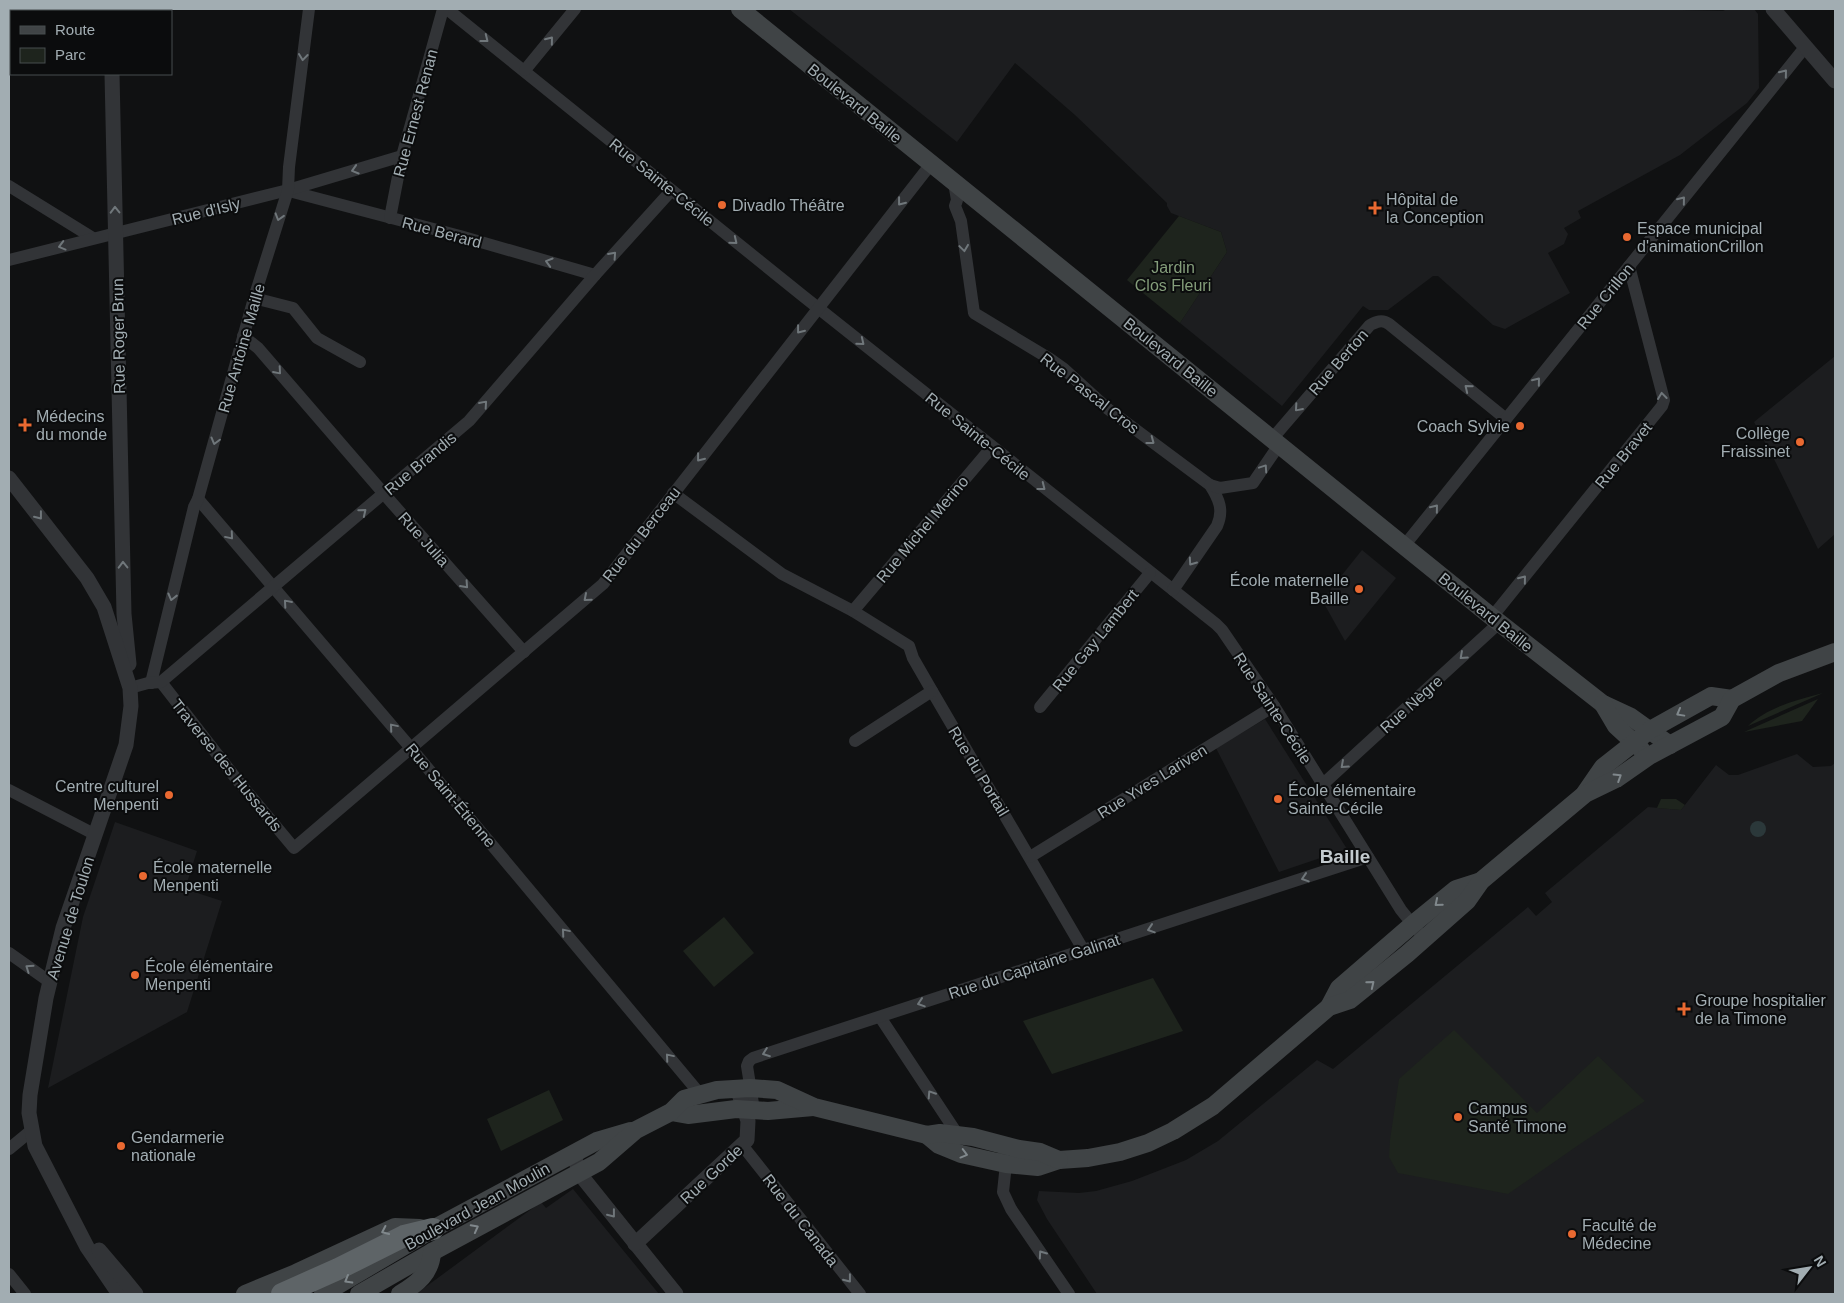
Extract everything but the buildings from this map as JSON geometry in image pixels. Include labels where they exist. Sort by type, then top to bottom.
[{"type":"highway","points":[[282,1294],[404,1236],[433,1229]]},
{"type":"main road","name":"Boulevard Baille","points":[[740,9],[931,164],[956,191],[1276,442],[1496,620],[1603,704],[1631,717],[1670,744]]},
{"type":"main road","name":"Boulevard Jean Moulin","points":[[1585,794],[1603,767],[1650,730],[1711,696],[1732,698],[1780,673],[1835,652]]},
{"type":"main road","name":"Boulevard Jean Moulin","points":[[927,1135],[939,1146],[961,1154],[1006,1164],[1038,1167],[1059,1160],[1088,1158],[1120,1152],[1148,1144],[1173,1131],[1213,1106],[1329,1008],[1350,1000],[1467,901],[1481,881],[1585,794],[1616,779],[1649,756],[1722,716],[1732,698]]},
{"type":"main road","name":"Boulevard Baille","points":[[1603,704],[1616,726],[1649,756]]},
{"type":"main road","name":"Boulevard Jean Moulin","points":[[1329,1008],[1338,988],[1413,924],[1456,889],[1481,881]]},
{"type":"main road","name":"Boulevard Jean Moulin","points":[[359,1294],[378,1273],[433,1229],[597,1141],[636,1130],[671,1112],[684,1099],[700,1094],[744,1088],[777,1090],[814,1107],[927,1135],[940,1133],[958,1135],[1040,1152],[1059,1160]]},
{"type":"main road","name":"Boulevard Jean Moulin","points":[[671,1112],[688,1115],[736,1109],[768,1111],[814,1107]]},
{"type":"main road","name":"Boulevard Jean Moulin","points":[[323,1294],[432,1252],[599,1162],[636,1130]]},
{"type":"main road","points":[[245,1294],[296,1273],[395,1227],[433,1229]]},
{"type":"main road","points":[[400,1294],[409,1289],[426,1274],[432,1261],[432,1252]]},
{"type":"street","name":"Rue Antoine Maille","points":[[156,682],[194,507],[198,499],[254,298],[288,190],[289,167],[309,9]]},
{"type":"street","name":"Rue Ernest Renan","points":[[390,218],[402,156],[443,9]]},
{"type":"street","name":"Rue Sainte-Cécile","points":[[447,9],[1222,630],[1274,706],[1368,857],[1424,939]]},
{"type":"street","points":[[525,70],[575,9]]},
{"type":"street","points":[[1773,9],[1835,81]]},
{"type":"street","name":"Rue Crillon","points":[[1404,546],[1806,46]]},
{"type":"street","name":"Rue Roger Brun","points":[[112,75],[124,614],[129,653],[130,688]]},
{"type":"street","name":"Rue d'Isly","points":[[9,260],[288,190],[402,156]]},
{"type":"street","name":"Rue du Berceau","points":[[294,848],[603,584],[931,164]]},
{"type":"street","points":[[9,186],[93,238]]},
{"type":"street","name":"Rue Berard","points":[[288,190],[460,236],[595,275]]},
{"type":"street","name":"Rue Brandis","points":[[130,688],[156,682],[273,587],[469,422],[595,275],[672,190]]},
{"type":"street","name":"Rue Pascal Cros","points":[[956,191],[955,206],[959,213],[974,313],[1064,369],[1108,409],[1210,485],[1221,508],[1221,517],[1217,526],[1173,590]]},
{"type":"street","name":"Rue Bravet","points":[[1496,620],[1662,406],[1664,400],[1629,266]]},
{"type":"street","points":[[254,298],[294,308],[317,338],[360,362]]},
{"type":"street","name":"Rue Berton","points":[[1276,442],[1370,325],[1385,321],[1506,419]]},
{"type":"street","name":"Rue Julia","points":[[244,336],[258,348],[524,652]]},
{"type":"street","points":[[1210,485],[1220,488],[1253,483],[1276,442]]},
{"type":"street","name":"Rue Michel Merino","points":[[853,611],[992,447]]},
{"type":"street","name":"Avenue de Toulon","points":[[9,478],[87,578],[104,607],[130,688],[132,706],[126,745],[63,928],[50,982],[30,1095],[29,1113],[35,1146],[87,1247],[119,1294]]},
{"type":"street","name":"Rue du Portail","points":[[673,493],[782,574],[853,611],[909,646],[913,658],[1084,951]]},
{"type":"street","name":"Rue Saint-Étienne","points":[[198,499],[410,747],[700,1094]]},
{"type":"street","name":"Rue Gay Lambert","points":[[1040,707],[1150,572]]},
{"type":"street","points":[[104,607],[124,614]]},
{"type":"street","name":"Rue Nègre","points":[[1322,785],[1496,620]]},
{"type":"street","name":"Traverse des Hussards","points":[[156,682],[294,848]]},
{"type":"street","points":[[855,741],[932,691]]},
{"type":"street","name":"Rue Yves Lariven","points":[[1030,856],[1274,706]]},
{"type":"street","points":[[9,790],[96,835]]},
{"type":"street","name":"Rue du Capitaine Galinat","points":[[744,1088],[747,1066],[753,1058],[1368,857]]},
{"type":"street","points":[[9,954],[50,982]]},
{"type":"street","points":[[880,1017],[958,1135]]},
{"type":"street","name":"Rue Gorde","points":[[635,1244],[747,1140],[750,1110],[744,1088]]},
{"type":"street","points":[[9,1149],[32,1130]]},
{"type":"street","points":[[998,1144],[1006,1164],[1003,1192],[1011,1209],[1069,1294]]},
{"type":"street","name":"Rue du Canada","points":[[742,1145],[860,1294]]},
{"type":"street","points":[[578,1151],[575,1160],[579,1172],[676,1294]]},
{"type":"street","name":"Avenue de Toulon","points":[[77,1227],[136,1294]]},
{"type":"street","points":[[9,1274],[25,1294]]},
{"type":"shaded area","name":"Hôpital de la Conception","points":[[789,9],[1682,9],[1723,11],[1727,9],[1754,9],[1758,14],[1759,88],[1747,103],[1680,155],[1578,211],[1581,218],[1564,228],[1568,234],[1564,244],[1548,253],[1570,293],[1505,329],[1493,325],[1438,276],[1433,276],[1388,310],[1369,310],[1363,306],[1282,406],[1180,323],[1227,252],[1221,232],[1171,213],[1167,203],[1138,175],[1075,115],[1015,63],[957,142]]},
{"type":"shaded area","name":"Collège Fraissinet","points":[[1835,356],[1835,534],[1818,549],[1754,422]]},
{"type":"shaded area","name":"École maternelle Baille","points":[[1362,550],[1396,578],[1345,641],[1322,600]]},
{"type":"shaded area","name":"École élémentaire Sainte-Cécile","points":[[1265,719],[1347,849],[1279,872],[1216,748]]},
{"type":"shaded area","points":[[1797,754],[1813,767],[1831,766],[1835,763],[1835,1294],[1097,1294],[1047,1219],[1037,1200],[1039,1191],[1079,1193],[1096,1191],[1132,1181],[1186,1160],[1218,1141],[1317,1060],[1333,1069],[1528,907],[1536,916],[1552,902],[1545,893],[1648,807],[1681,810],[1716,765],[1729,775],[1738,775]]},
{"type":"shaded area","points":[[1758,821],[1764,823],[1766,829],[1764,835],[1758,837],[1752,835],[1750,829],[1752,823]]},
{"type":"shaded area","name":"École élémentaire Menpenti","points":[[115,822],[197,851],[185,889],[222,901],[187,1012],[48,1088],[83,917]]},
{"type":"shaded area","points":[[573,1189],[659,1294],[416,1294],[541,1202],[546,1208]]},
{"type":"green space","name":"Jardin Clos Fleuri","points":[[1179,216],[1221,232],[1227,252],[1180,323],[1127,280]]},
{"type":"green space","points":[[1823,693],[1748,726],[1774,709]]},
{"type":"green space","points":[[1818,699],[1802,721],[1744,732]]},
{"type":"green space","points":[[1661,799],[1676,799],[1685,805],[1681,810],[1657,808]]},
{"type":"green space","points":[[724,917],[754,953],[714,987],[683,951]]},
{"type":"green space","points":[[1153,978],[1183,1031],[1052,1074],[1023,1021]]},
{"type":"green space","points":[[1454,1030],[1537,1113],[1598,1056],[1645,1101],[1508,1194],[1398,1173],[1389,1157],[1399,1079]]},
{"type":"green space","points":[[549,1090],[563,1120],[501,1151],[487,1119]]},
{"type":"place","name":"Divadlo Théâtre","points":[[722,205]]},
{"type":"place","name":"Hôpital de la Conception","points":[[1375,208]]},
{"type":"place","name":"Espace municipal d'animationCrillon","points":[[1627,237]]},
{"type":"place","name":"Médecins du monde","points":[[25,425]]},
{"type":"place","name":"Coach Sylvie","points":[[1520,426]]},
{"type":"place","name":"Collège Fraissinet","points":[[1800,442]]},
{"type":"place","name":"École maternelle Baille","points":[[1359,589]]},
{"type":"place","name":"Centre culturel Menpenti","points":[[169,795]]},
{"type":"place","name":"École élémentaire Sainte-Cécile","points":[[1278,799]]},
{"type":"place","name":"École maternelle Menpenti","points":[[143,876]]},
{"type":"place","name":"École élémentaire Menpenti","points":[[135,975]]},
{"type":"place","name":"Groupe hospitalier de la Timone","points":[[1684,1009]]},
{"type":"place","name":"Campus Santé Timone","points":[[1458,1117]]},
{"type":"place","name":"Gendarmerie nationale","points":[[121,1146]]},
{"type":"place","name":"Faculté de Médecine","points":[[1572,1234]]},
{"type":"district","name":"Baille","points":[[1345,856]]}]
